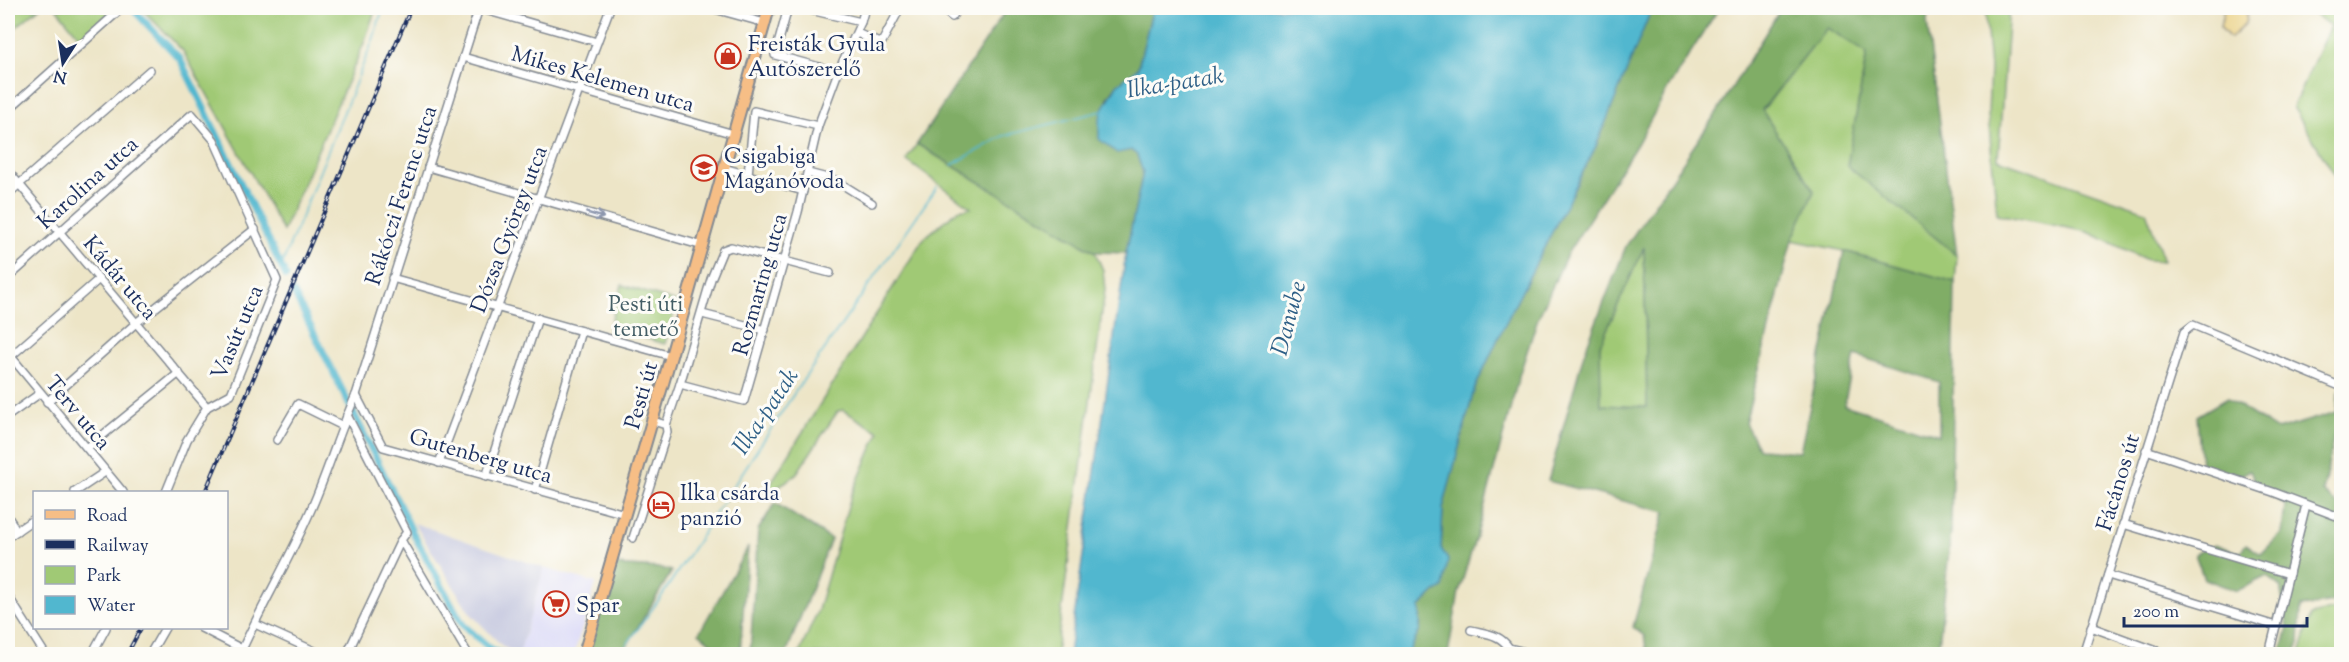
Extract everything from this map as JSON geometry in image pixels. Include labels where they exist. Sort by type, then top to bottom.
[{"type":"main road","name":"Pesti út","points":[[584,654],[672,356],[769,8]]},
{"type":"street","points":[[8,110],[122,8]]},
{"type":"street","points":[[478,8],[597,42]]},
{"type":"street","name":"Rákóczi Ferenc utca","points":[[347,415],[356,395],[478,8]]},
{"type":"street","name":"Dózsa György utca","points":[[439,463],[610,8]]},
{"type":"street","points":[[711,8],[765,23]]},
{"type":"street","points":[[788,8],[775,55],[838,72]]},
{"type":"street","points":[[802,8],[861,22]]},
{"type":"street","name":"Rozmaring utca","points":[[680,384],[744,400],[785,260],[818,126],[838,72],[857,33],[865,8]]},
{"type":"street","points":[[941,8],[952,17],[958,8]]},
{"type":"street","points":[[857,33],[882,42],[897,14]]},
{"type":"street","name":"Mikes Kelemen utca","points":[[463,57],[734,134]]},
{"type":"street","points":[[8,194],[150,70]]},
{"type":"street","points":[[748,175],[754,111],[818,126]]},
{"type":"street","name":"Vasút utca","points":[[166,491],[187,440],[207,406],[231,394],[278,280],[214,140],[192,114]]},
{"type":"street","name":"Karolina utca","points":[[8,278],[58,231],[192,114]]},
{"type":"street","points":[[428,167],[703,246]]},
{"type":"street","points":[[724,168],[803,191]]},
{"type":"street","name":"Kádár utca","points":[[8,171],[207,406]]},
{"type":"street","points":[[808,173],[835,180],[872,203]]},
{"type":"street","points":[[47,402],[136,323],[255,229]]},
{"type":"street","name":"Pesti út","points":[[633,538],[667,432],[666,425],[711,279],[723,250],[726,248],[785,260]]},
{"type":"street","points":[[785,260],[830,273]]},
{"type":"street","points":[[392,278],[672,356]]},
{"type":"street","points":[[9,355],[99,279]]},
{"type":"street","points":[[702,314],[765,330]]},
{"type":"street","points":[[486,477],[538,318]]},
{"type":"street","name":"Fácános út","points":[[2083,654],[2184,332],[2193,325],[2342,387]]},
{"type":"street","points":[[535,490],[581,331]]},
{"type":"street","name":"Terv utca","points":[[9,355],[39,394],[122,491]]},
{"type":"street","points":[[87,448],[179,373]]},
{"type":"street","points":[[8,416],[39,394]]},
{"type":"street","name":"Gutenberg utca","points":[[356,395],[383,447],[626,514]]},
{"type":"street","points":[[276,440],[298,404],[343,426]]},
{"type":"street","points":[[204,629],[241,652],[318,495],[347,415]]},
{"type":"street","points":[[347,415],[407,532],[401,540],[349,653]]},
{"type":"street","points":[[652,421],[666,425]]},
{"type":"street","points":[[2146,450],[2342,518]]},
{"type":"street","points":[[76,491],[105,472]]},
{"type":"street","points":[[2269,654],[2306,505]]},
{"type":"street","points":[[8,517],[18,531]]},
{"type":"street","points":[[8,537],[33,520]]},
{"type":"street","points":[[2123,524],[2289,574]]},
{"type":"street","points":[[401,540],[468,654]]},
{"type":"street","points":[[2108,575],[2276,626]]},
{"type":"street","points":[[8,596],[45,654]]},
{"type":"street","points":[[255,624],[321,654]]},
{"type":"street","points":[[2091,627],[2164,654]]},
{"type":"street","points":[[92,654],[105,629]]},
{"type":"street","points":[[150,654],[164,629]]},
{"type":"street","points":[[1471,630],[1497,636],[1503,639],[1509,648],[1533,654]]},
{"type":"shaded area","points":[[414,523],[544,568],[519,654],[503,647],[470,613]]},
{"type":"shaded area","points":[[544,568],[596,583],[574,654],[519,654]]},
{"type":"green space","points":[[8,8],[39,8],[8,34]]},
{"type":"green space","points":[[56,8],[118,8],[82,40]]},
{"type":"green space","points":[[141,8],[376,8],[364,43],[283,231],[183,51]]},
{"type":"green space","points":[[1007,8],[1153,8],[1138,68],[1117,85],[1107,99],[1117,152],[1131,150],[1137,155],[1143,172],[1126,253],[1095,252],[917,144]]},
{"type":"green space","points":[[1652,8],[1719,8],[1567,254],[1537,321],[1519,376],[1479,527],[1459,592],[1448,654],[1408,654],[1420,630],[1420,607],[1435,592],[1441,548],[1443,508],[1474,390],[1596,146]]},
{"type":"green space","points":[[1781,8],[1929,8],[1927,22],[1957,255],[1847,166],[1867,53],[1827,28],[1762,110],[1814,191],[1792,240],[1745,423],[1759,449],[1800,452],[1844,251],[1955,282],[1951,532],[1938,654],[1647,654],[1644,636],[1633,627],[1665,512],[1548,481],[1584,353],[1626,246],[1717,112]],"holes":[[[1644,247],[1647,407],[1601,405],[1600,345]],[[1855,355],[1939,382],[1939,435],[1844,405]]]},
{"type":"green space","points":[[1985,8],[2009,8],[1998,159],[2146,211],[2164,261],[2147,260],[2088,232],[1997,214],[1988,115],[1990,68]]},
{"type":"green space","points":[[2307,8],[2341,8],[2341,185],[2293,107],[2330,26]]},
{"type":"green space","points":[[1827,27],[1867,52],[1848,166],[1957,255],[1955,282],[1844,251],[1792,240],[1814,191],[1762,111]]},
{"type":"green space","points":[[917,144],[1095,252],[1103,270],[1105,290],[1056,654],[799,654],[818,610],[851,496],[879,432],[843,410],[838,411],[795,476],[780,485],[771,495],[764,494],[923,239],[958,210],[971,208],[906,160]]},
{"type":"green space","points":[[1644,246],[1647,408],[1601,405],[1600,345]]},
{"type":"green space","name":"Pesti úti temető","points":[[622,285],[677,302],[665,344],[609,328]]},
{"type":"green space","points":[[2338,392],[2341,393],[2341,442],[2334,435],[2323,492],[2341,507],[2341,556],[2333,602],[2301,607],[2299,644],[2294,654],[2281,654],[2288,628],[2280,586],[2267,576],[2237,591],[2204,579],[2195,554],[2215,544],[2239,553],[2246,544],[2261,554],[2282,533],[2285,505],[2256,485],[2250,471],[2235,477],[2201,466],[2197,416],[2227,398],[2277,430],[2337,412]]},
{"type":"green space","points":[[775,503],[831,539],[786,654],[750,654],[758,530]]},
{"type":"green space","points":[[748,547],[740,654],[724,654],[699,633]]},
{"type":"green space","points":[[614,565],[672,571],[622,654],[588,654]]},
{"type":"green space","points":[[2341,596],[2342,646],[2339,654],[2300,654],[2311,615],[2339,608]]},
{"type":"sand","points":[[2224,8],[2242,8],[2247,13],[2245,24],[2230,38],[2220,27]]},
{"type":"water","name":"Danube","points":[[1153,8],[1652,8],[1596,146],[1474,390],[1443,508],[1441,548],[1448,560],[1443,588],[1435,592],[1420,607],[1420,630],[1408,654],[1069,654],[1126,253],[1143,172],[1137,155],[1131,150],[1117,153],[1099,139],[1099,122],[1102,111],[1117,85],[1138,68]]},
{"type":"waterway","points":[[132,8],[180,59],[286,276]]},
{"type":"waterway","points":[[281,267],[373,40],[383,8]]},
{"type":"waterway","name":"Ilka-patak","points":[[952,165],[1003,136],[1102,111]]},
{"type":"waterway","name":"Ilka-patak","points":[[620,654],[661,597],[797,389],[937,187]]},
{"type":"waterway","points":[[294,293],[414,535],[463,625],[491,649],[501,654]]},
{"type":"railway","points":[[205,491],[411,8]]},
{"type":"railway","points":[[127,654],[140,629]]},
{"type":"place","name":"Freisták Gyula Autószerelő","points":[[728,56]]},
{"type":"place","name":"Csigabiga Magánóvoda","points":[[704,168]]},
{"type":"place","name":"Ilka csárda panzió","points":[[661,505]]},
{"type":"place","name":"Spar","points":[[556,604]]}]
